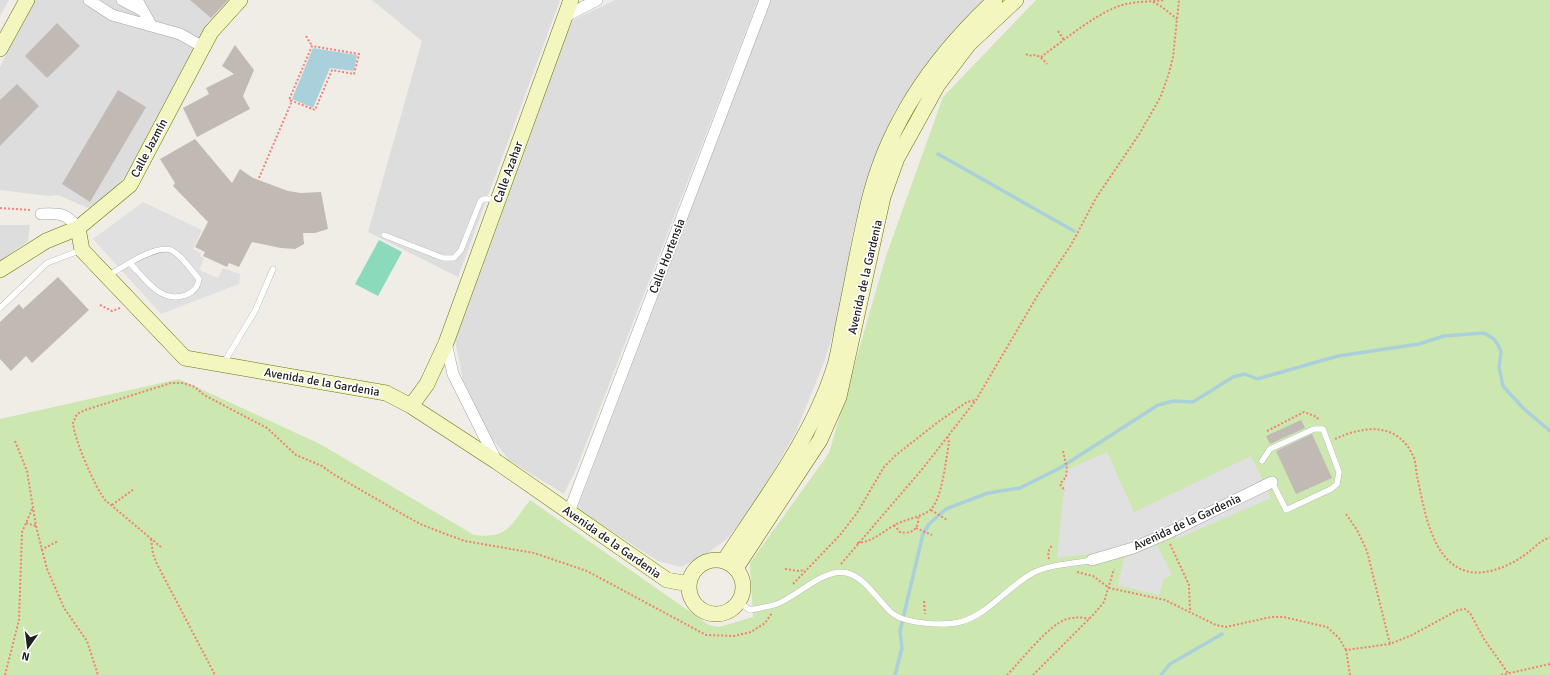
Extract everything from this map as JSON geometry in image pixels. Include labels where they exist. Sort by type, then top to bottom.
[{"type":"street","points":[[0,49],[27,0]]},
{"type":"street","points":[[89,0],[112,15],[180,34],[203,47]]},
{"type":"street","points":[[122,0],[141,10]]},
{"type":"street","points":[[137,0],[141,10],[151,25]]},
{"type":"street","name":"Calle Jazmín","points":[[0,270],[46,241],[78,228],[130,185],[211,32],[240,0]]},
{"type":"street","name":"Calle Azahar","points":[[411,406],[427,384],[446,344],[571,0]]},
{"type":"street","points":[[564,17],[597,0]]},
{"type":"street","name":"Calle Hortensia","points":[[569,512],[765,0]]},
{"type":"street","name":"Avenida de la Gardenia","points":[[730,564],[819,407],[835,364],[871,194],[883,155],[898,125],[935,66],[967,26],[995,0]]},
{"type":"street","name":"Avenida de la Gardenia","points":[[730,564],[820,440],[839,397],[883,197],[897,158],[937,86],[969,44],[1016,0]]},
{"type":"street","points":[[41,214],[57,213],[70,218],[78,228],[82,250]]},
{"type":"street","name":"Avenida de la Gardenia","points":[[82,250],[185,358],[386,393],[411,406],[497,462],[667,580],[689,584]]},
{"type":"street","points":[[446,344],[453,374],[497,462]]},
{"type":"street","name":"Avenida de la Gardenia","points":[[1092,560],[1133,548],[1166,534],[1272,482]]},
{"type":"street","points":[[711,560],[730,564],[741,575],[744,584],[743,594],[739,602],[725,612],[707,612],[700,608],[694,601],[689,584],[696,569],[703,563],[711,560]]},
{"type":"lane","points":[[384,235],[443,258],[454,258],[461,250],[480,202],[483,199],[498,199]]},
{"type":"lane","points":[[108,276],[130,263],[162,248],[171,250],[198,279],[198,284],[194,291],[190,294],[178,298],[168,297],[159,294],[130,263]]},
{"type":"lane","points":[[0,308],[47,263],[82,250]]},
{"type":"lane","points":[[223,364],[255,311],[273,269]]},
{"type":"lane","points":[[1262,461],[1270,449],[1314,428],[1323,429],[1339,472],[1338,484],[1331,489],[1286,510],[1272,482]]},
{"type":"lane","name":"Avenida de la Gardenia","points":[[839,573],[847,573],[862,582],[893,614],[912,621],[960,622],[982,612],[1034,573],[1055,566],[1092,560]]},
{"type":"lane","points":[[739,602],[750,610],[776,604],[800,592],[818,578],[834,572],[839,573]]},
{"type":"path","points":[[1040,57],[1103,13],[1125,4],[1165,0]]},
{"type":"path","points":[[839,573],[843,560],[924,467],[976,400],[1039,293],[1071,246],[1096,198],[1140,133],[1162,96],[1173,57],[1179,0]]},
{"type":"path","points":[[1152,2],[1162,7],[1177,19]]},
{"type":"path","points":[[1058,31],[1064,40]]},
{"type":"path","points":[[306,36],[312,46],[359,54],[354,74],[332,70],[316,110],[289,100],[312,46]]},
{"type":"path","points":[[1026,54],[1029,56],[1033,55],[1040,57],[1047,64]]},
{"type":"path","points":[[258,178],[292,101]]},
{"type":"path","points":[[0,208],[31,210],[41,214]]},
{"type":"path","points":[[161,547],[102,497],[74,428],[74,418],[85,410],[171,383],[183,383],[195,387],[204,394],[267,428],[296,456],[322,466],[333,474],[420,524],[465,541],[534,553],[587,571],[706,635],[734,636],[750,632],[765,623],[776,604]]},
{"type":"path","points":[[789,588],[840,535],[857,514],[884,467],[943,418],[967,402],[976,400]]},
{"type":"path","points":[[1267,432],[1304,412],[1317,417],[1323,429]]},
{"type":"path","points":[[1328,441],[1354,431],[1372,429],[1386,431],[1399,437],[1409,447],[1415,460],[1416,474],[1428,521],[1439,551],[1446,560],[1456,568],[1467,572],[1479,573],[1504,566],[1529,552],[1545,539],[1550,538]]},
{"type":"path","points":[[857,543],[869,541],[894,525],[931,510],[937,500],[950,442],[948,437]]},
{"type":"path","points":[[15,442],[27,471],[36,526],[47,569],[64,608],[87,641],[98,675]]},
{"type":"path","points":[[1063,451],[1067,469],[1066,477],[1060,484],[1065,492]]},
{"type":"path","points":[[112,505],[134,489]]},
{"type":"path","points":[[5,675],[19,620],[21,593],[20,549],[22,532],[33,505]]},
{"type":"path","points":[[931,510],[947,520]]},
{"type":"path","points":[[1346,514],[1357,530],[1367,551],[1390,644]]},
{"type":"path","points":[[917,529],[919,520],[918,515]]},
{"type":"path","points":[[26,523],[36,526]]},
{"type":"path","points":[[894,525],[896,529],[904,533],[917,529],[932,535]]},
{"type":"path","points":[[1166,534],[1189,585],[1190,612]]},
{"type":"path","points":[[151,539],[153,554],[157,564],[215,675]]},
{"type":"path","points":[[41,550],[58,541]]},
{"type":"path","points":[[1052,545],[1048,556],[1055,566],[1093,576],[1109,588],[1165,600],[1216,625],[1226,627],[1271,617],[1298,619],[1327,627],[1339,638],[1346,650],[1350,675]]},
{"type":"path","points":[[785,569],[799,571],[807,569]]},
{"type":"path","points":[[1033,675],[1090,619],[1104,602],[1114,569]]},
{"type":"path","points":[[924,601],[925,622]]},
{"type":"path","points":[[1346,650],[1390,644],[1458,610],[1465,608],[1470,613],[1484,639],[1508,674]]},
{"type":"path","points":[[1007,675],[1053,627],[1067,619],[1078,617],[1090,619]]},
{"type":"path","points":[[1501,675],[1550,664]]},
{"type":"shaded area","points":[[0,0],[9,0],[0,16]]},
{"type":"shaded area","points":[[33,0],[230,0],[212,21],[186,62],[127,174],[109,195],[88,208],[58,195],[48,196],[0,190],[0,67]]},
{"type":"shaded area","points":[[372,0],[560,0],[458,277],[368,232],[422,41]]},
{"type":"shaded area","points":[[615,0],[758,0],[577,467],[564,494],[510,461],[489,435],[463,380],[455,340],[555,61],[573,20]]},
{"type":"shaded area","points":[[771,0],[987,0],[941,45],[894,112],[873,163],[852,236],[842,302],[825,360],[795,434],[752,507],[727,539],[702,557],[681,567],[658,561],[577,509]]},
{"type":"shaded area","points":[[143,202],[202,230],[193,249],[201,253],[200,256],[204,259],[199,270],[218,278],[223,268],[240,274],[239,284],[161,314],[93,239]]},
{"type":"shaded area","points":[[0,225],[30,225],[28,241],[0,261]]},
{"type":"shaded area","points":[[1107,452],[1134,512],[1251,456],[1271,498],[1177,539],[1172,528],[1135,543],[1089,554],[1057,558],[1066,470]]},
{"type":"shaded area","points":[[1157,545],[1172,575],[1164,579],[1159,595],[1118,585],[1124,558]]},
{"type":"green space","points":[[1036,0],[1550,0],[1550,675],[0,675],[0,419],[179,379],[320,444],[474,535],[485,536],[502,532],[513,523],[530,500],[709,625],[719,627],[753,617],[750,563],[829,453],[886,256],[943,97]]},
{"type":"green space","points":[[379,240],[402,252],[378,296],[355,284]]},
{"type":"water","points":[[313,48],[357,55],[354,71],[330,68],[313,108],[292,99]]},
{"type":"building","points":[[190,0],[228,0],[211,18]]},
{"type":"building","points":[[57,23],[80,46],[47,78],[25,56]]},
{"type":"building","points":[[235,45],[254,70],[243,96],[250,109],[197,137],[183,108],[209,94],[206,88],[234,74],[222,66]]},
{"type":"building","points":[[17,84],[39,106],[0,146],[0,100]]},
{"type":"building","points":[[118,90],[146,107],[90,202],[62,184]]},
{"type":"building","points":[[195,139],[232,183],[240,169],[253,178],[288,191],[301,193],[321,192],[328,229],[315,233],[303,233],[304,244],[295,249],[281,248],[252,242],[239,267],[229,263],[227,267],[203,256],[205,252],[195,247],[208,222],[173,186],[175,183],[160,159]]},
{"type":"building","points":[[58,277],[89,310],[32,363],[26,356],[11,371],[0,359],[0,322],[19,304],[23,309]]},
{"type":"building","points":[[1301,420],[1305,428],[1270,444],[1266,436]]},
{"type":"building","points":[[1312,434],[1332,478],[1296,494],[1276,451]]},
{"type":"waterway","points":[[938,154],[1074,231]]},
{"type":"waterway","points":[[895,675],[902,648],[900,631],[923,534],[929,524],[946,509],[988,493],[1020,488],[1060,468],[1158,405],[1174,401],[1193,402],[1233,377],[1245,374],[1257,379],[1338,356],[1419,344],[1444,336],[1484,333],[1494,339],[1501,352],[1499,367],[1503,386],[1523,408],[1550,431]]},
{"type":"waterway","points":[[1161,675],[1170,664],[1222,634]]}]
